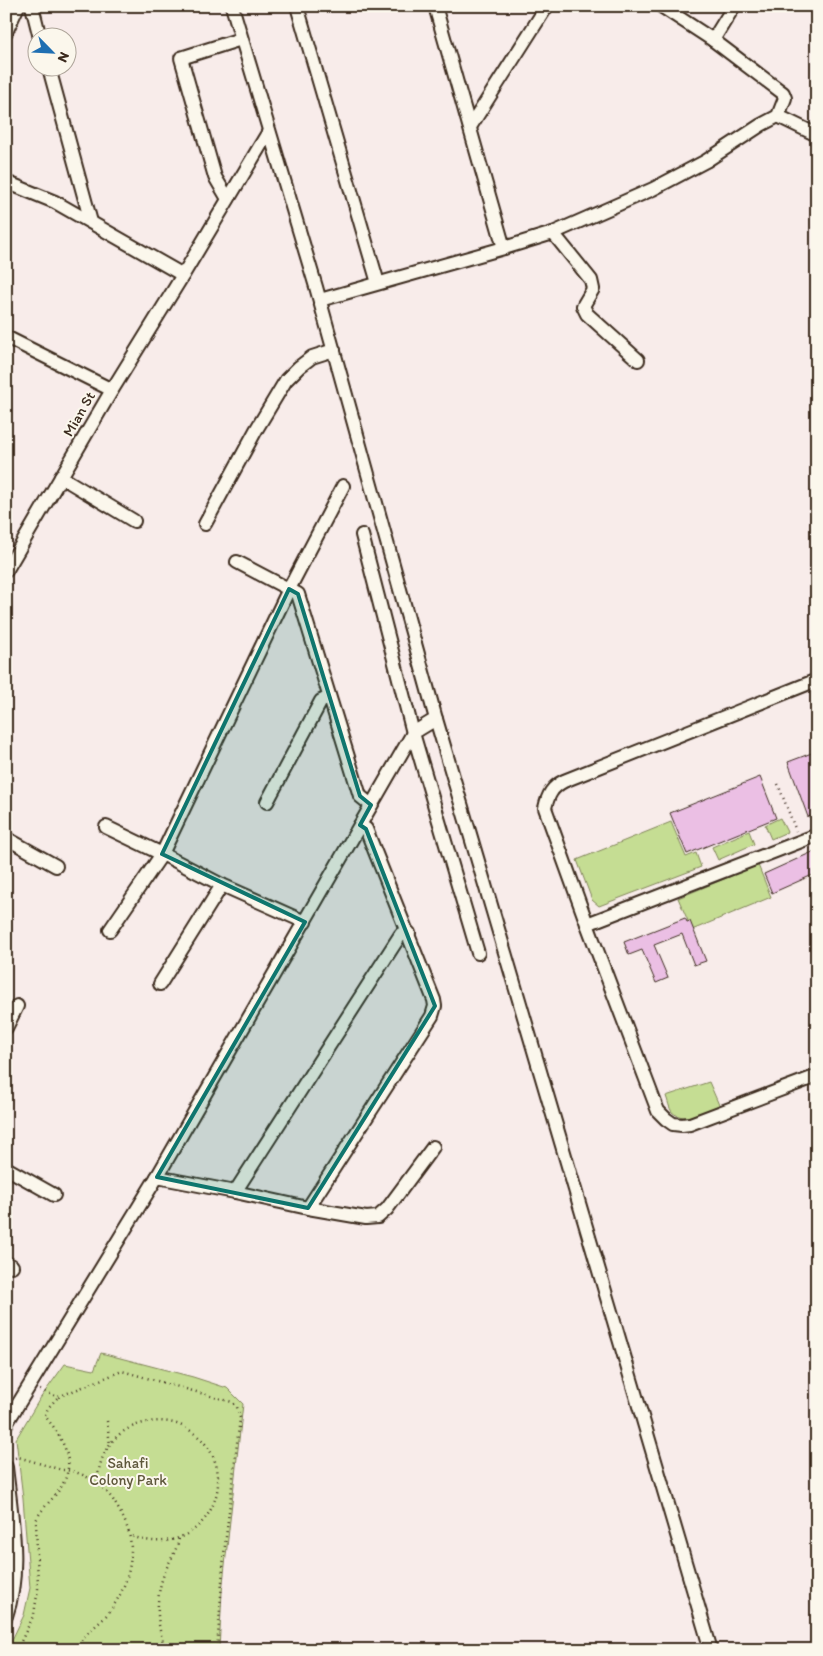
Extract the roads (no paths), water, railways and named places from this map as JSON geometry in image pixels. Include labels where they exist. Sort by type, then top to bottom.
[{"type":"street","points":[[6,32],[18,6]]},
{"type":"street","points":[[32,6],[38,28]]},
{"type":"street","points":[[232,6],[320,300],[436,719],[711,1650]]},
{"type":"street","points":[[297,6],[378,283]]},
{"type":"street","points":[[436,6],[504,248]]},
{"type":"street","points":[[470,127],[547,6]]},
{"type":"street","points":[[320,300],[553,233],[653,189],[706,161],[778,116],[785,98],[783,93],[713,40],[661,6]]},
{"type":"street","points":[[713,40],[734,6]]},
{"type":"street","points":[[228,200],[215,177],[181,58],[241,39]]},
{"type":"street","points":[[51,78],[91,222]]},
{"type":"street","points":[[778,116],[817,135]]},
{"type":"street","name":"Mian St","points":[[6,571],[112,390],[183,276],[269,131]]},
{"type":"street","points":[[6,182],[55,202],[183,276]]},
{"type":"street","points":[[553,233],[591,280],[592,289],[583,306],[587,314],[638,360]]},
{"type":"street","points":[[6,336],[112,390]]},
{"type":"street","points":[[205,524],[256,430],[286,380],[312,358],[334,350]]},
{"type":"street","points":[[61,477],[134,521]]},
{"type":"street","points":[[110,930],[162,854],[289,589],[343,486]]},
{"type":"street","points":[[362,535],[413,733],[478,953]]},
{"type":"street","points":[[237,562],[298,594],[360,796],[371,805]]},
{"type":"street","points":[[817,680],[555,785],[548,796],[545,808],[586,924],[643,1074],[658,1111],[666,1120],[673,1124],[690,1124],[817,1076]]},
{"type":"street","points":[[267,802],[321,701],[329,697]]},
{"type":"street","points":[[6,1424],[157,1177],[413,733],[436,719]]},
{"type":"street","points":[[308,1208],[434,1011],[434,1000],[408,933],[366,829],[360,825]]},
{"type":"street","points":[[106,826],[222,885],[304,922]]},
{"type":"street","points":[[586,924],[817,835]]},
{"type":"street","points":[[6,838],[56,866]]},
{"type":"street","points":[[160,984],[222,885]]},
{"type":"street","points":[[235,1192],[401,934],[408,933]]},
{"type":"street","points":[[6,1028],[17,1006]]},
{"type":"street","points":[[157,1177],[366,1218],[378,1216],[387,1209],[433,1147]]},
{"type":"street","points":[[6,1168],[54,1195]]},
{"type":"street","points":[[6,1616],[12,1596],[14,1576],[9,1462]]},
{"type":"park label","name":"Sahafi Colony Park","points":[[128,1472]]}]
